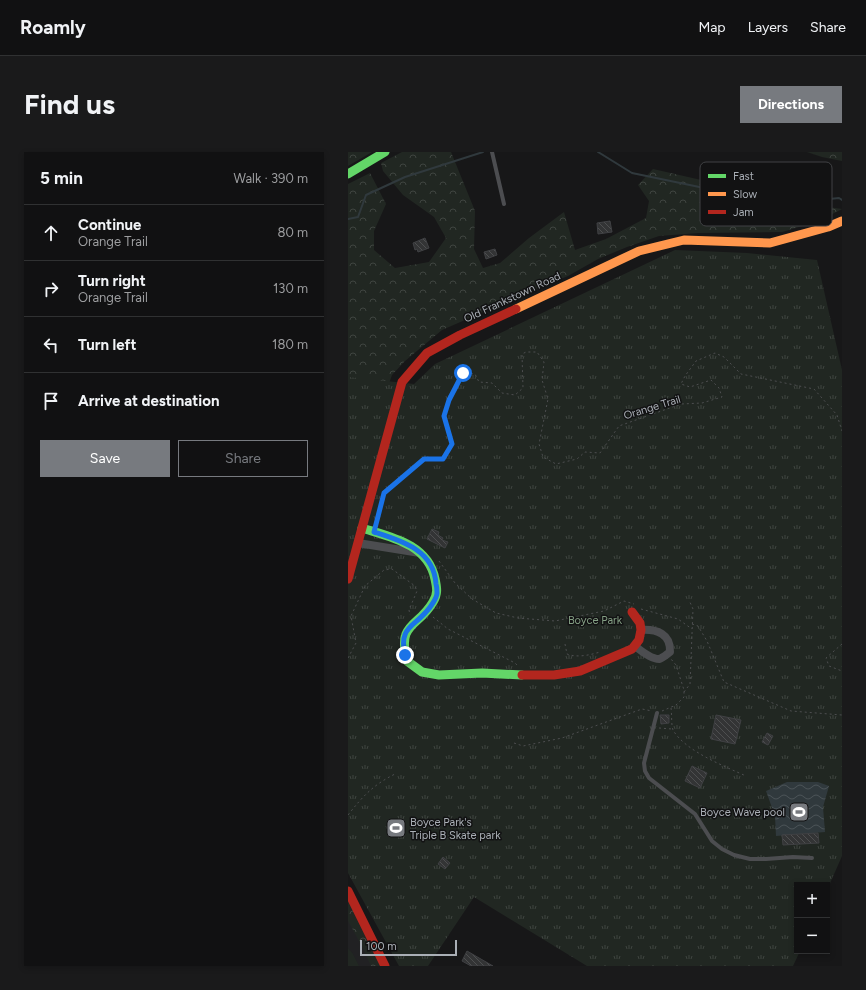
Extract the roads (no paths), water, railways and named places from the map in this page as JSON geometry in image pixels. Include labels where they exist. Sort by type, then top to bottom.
[{"type":"street","points":[[348,174],[385,152]]},
{"type":"street","name":"Old Frankstown Road","points":[[832,225],[842,221]]},
{"type":"street","name":"Old Frankstown Road","points":[[348,578],[402,382],[427,353],[487,322],[639,251],[684,240],[770,243],[830,226]]},
{"type":"street","points":[[362,528],[408,544],[423,554],[432,564],[436,574],[437,595],[427,612],[415,621],[405,634],[403,644],[407,661],[422,672],[439,675],[482,673],[554,675],[580,671],[635,646],[641,635],[641,624],[632,612]]},
{"type":"street","points":[[358,543],[423,554]]},
{"type":"street","points":[[635,646],[640,651],[659,659],[670,652],[671,644],[668,638],[657,632],[641,630]]},
{"type":"street","points":[[348,891],[385,966]]},
{"type":"lane","points":[[492,153],[504,204]]},
{"type":"lane","points":[[657,713],[644,763],[649,778],[694,814],[712,841],[722,849],[734,855],[750,859],[793,857],[812,858]]},
{"type":"water","name":"Boyce Wave pool","points":[[787,782],[818,782],[829,786],[823,807],[825,832],[776,836],[775,816],[766,791]]},
{"type":"waterway","points":[[348,219],[358,217],[366,195],[405,177],[483,152]]},
{"type":"waterway","points":[[598,152],[632,173],[700,187]]},
{"type":"waterway","points":[[832,199],[839,198],[842,200]]},
{"type":"place","name":"Boyce Wave pool","points":[[799,812]]},
{"type":"place","name":"Boyce Park's Triple B Skate park","points":[[396,828]]},
{"type":"park label","name":"Boyce Park","points":[[595,620]]}]
